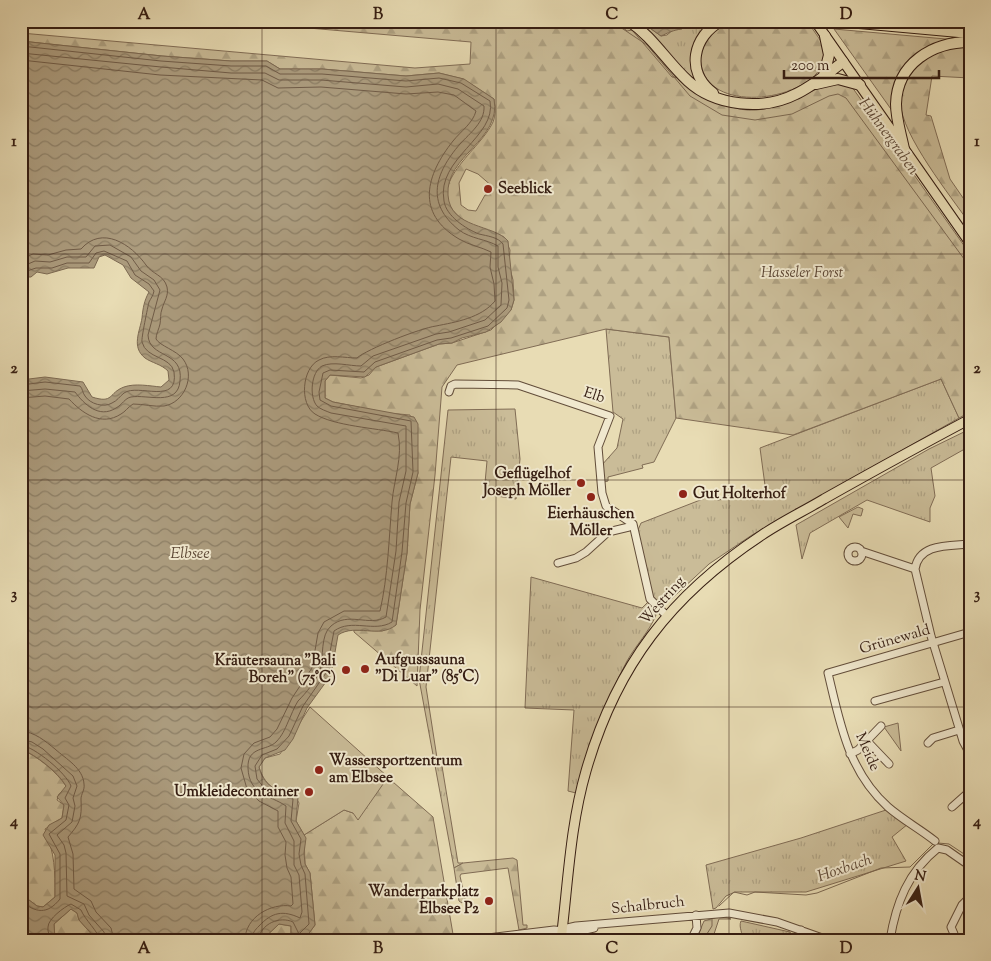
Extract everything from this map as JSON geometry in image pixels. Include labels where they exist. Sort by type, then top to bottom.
[{"type":"highway","points":[[629,21],[649,36],[688,81],[709,95],[724,100],[743,103],[771,102],[795,95],[844,62]]},
{"type":"highway","points":[[721,21],[704,33],[695,52],[695,61],[699,78],[724,100]]},
{"type":"highway","points":[[837,21],[970,33]]},
{"type":"highway","points":[[824,75],[829,55],[826,36]]},
{"type":"highway","points":[[904,149],[896,106],[898,90],[905,73],[918,58],[933,48],[952,43],[970,42]]},
{"type":"highway","points":[[810,85],[838,79],[860,85]]},
{"type":"main road","points":[[815,21],[970,243]]},
{"type":"main road","name":"Westring","points":[[561,940],[577,812],[594,745],[611,701],[638,651],[666,615],[704,577],[763,534],[970,418]]},
{"type":"street","name":"Elb","points":[[449,392],[451,386],[455,384],[518,385],[610,416],[598,447],[602,493],[606,506],[633,524]]},
{"type":"street","points":[[558,563],[576,558],[586,552],[608,532],[629,528],[633,524]]},
{"type":"street","points":[[633,524],[650,599],[666,615]]},
{"type":"street","points":[[970,544],[930,549],[918,557],[915,569],[944,682],[959,730],[970,754]]},
{"type":"street","points":[[862,551],[915,569]]},
{"type":"street","name":"Grünewald","points":[[828,673],[970,632]]},
{"type":"street","name":"Meide","points":[[828,673],[850,754],[857,769],[879,798],[935,840]]},
{"type":"street","points":[[875,701],[944,682]]},
{"type":"street","points":[[850,754],[867,741],[881,726]]},
{"type":"street","points":[[928,743],[933,738],[959,730]]},
{"type":"street","points":[[867,741],[889,764]]},
{"type":"street","points":[[952,807],[970,792]]},
{"type":"street","points":[[890,940],[904,887],[932,853],[938,848],[948,850],[970,866]]},
{"type":"street","points":[[954,934],[951,927],[962,905],[970,897]]},
{"type":"street","name":"Schalbruch","points":[[472,940],[563,930],[576,926],[696,918],[709,914],[729,913],[777,922],[828,940]]},
{"type":"street","name":"Schalbruch","points":[[692,939],[697,928],[696,918]]},
{"type":"street","points":[[799,940],[801,930]]},
{"type":"green space","name":"Hasseler Forst","points":[[227,21],[614,21],[627,31],[632,30],[672,77],[691,83],[734,108],[749,110],[777,106],[833,82],[852,87],[970,254],[970,412],[959,418],[941,379],[793,435],[676,418],[669,337],[606,329],[457,365],[442,387],[435,475],[420,610],[417,686],[354,632],[354,630],[382,631],[396,625],[407,553],[410,504],[418,473],[410,415],[388,413],[333,402],[325,398],[325,381],[330,375],[361,378],[369,375],[376,367],[439,344],[452,343],[491,330],[511,310],[514,300],[513,280],[509,265],[510,250],[504,237],[468,223],[453,210],[447,198],[448,185],[455,172],[486,134],[493,122],[495,113],[494,99],[463,79],[439,73],[406,76],[322,69],[280,69],[267,61],[231,61],[162,56],[21,41],[21,33],[415,68],[470,64],[471,42]],"holes":[[[466,169],[478,174],[493,187],[491,194],[485,195],[476,211],[468,210],[461,205],[459,183]]]},
{"type":"green space","points":[[614,21],[622,21],[629,25],[681,77],[672,77],[627,31]]},
{"type":"green space","points":[[633,21],[647,21],[647,26],[661,36],[667,35],[676,27],[657,24],[655,21],[717,21],[704,91]]},
{"type":"green space","points":[[734,21],[812,28],[821,41],[825,52],[820,69],[808,81],[791,90],[772,95],[751,97],[732,95],[716,88],[705,76],[701,67],[701,50],[714,31]]},
{"type":"green space","points":[[834,29],[957,40],[911,59],[893,112]]},
{"type":"green space","points":[[970,46],[970,78],[932,76],[926,115],[931,116],[950,179],[970,208],[970,224],[918,148],[903,116],[900,98],[901,91],[907,80],[922,60],[944,49]]},
{"type":"green space","points":[[606,329],[669,337],[676,418],[654,462],[642,465],[643,468],[608,477],[608,481],[604,482],[601,466],[617,448],[623,419],[613,412]]},
{"type":"green space","points":[[941,379],[959,418],[752,535],[709,564],[666,604],[658,602],[654,598],[650,591],[638,530],[641,523],[708,497],[718,500],[766,493],[760,448]]},
{"type":"green space","points":[[515,409],[520,459],[516,499],[484,494],[487,461],[451,457],[426,687],[437,758],[441,760],[458,863],[463,863],[454,868],[419,679],[448,410]]},
{"type":"green space","points":[[970,429],[970,446],[931,468],[935,496],[930,508],[930,522],[867,500],[810,533],[802,559],[796,525],[929,449]]},
{"type":"green space","points":[[858,507],[863,509],[861,516],[853,514],[848,528],[839,517]]},
{"type":"green space","points":[[531,577],[642,608],[649,601],[656,615],[627,661],[611,693],[592,742],[576,793],[568,791],[574,710],[525,708]]},
{"type":"green space","name":"Wassersportzentrum am Elbsee","points":[[310,707],[388,777],[358,820],[353,813],[344,810],[304,835],[296,821],[299,803],[293,792],[281,791],[272,787],[267,783],[259,767],[265,758],[280,754]]},
{"type":"green space","points":[[898,723],[901,751],[884,727]]},
{"type":"green space","points":[[21,749],[46,765],[66,786],[63,792],[59,794],[57,800],[64,805],[62,818],[45,829],[54,863],[55,897],[43,907],[37,906],[21,894]]},
{"type":"green space","points":[[377,768],[433,817],[454,940],[304,940],[315,925],[310,873],[305,864],[304,835],[344,810],[353,813]]},
{"type":"green space","points":[[889,809],[908,824],[892,837],[906,861],[806,892],[735,892],[726,896],[713,909],[706,865],[801,838]]},
{"type":"green space","points":[[513,858],[517,860],[523,925],[527,925],[527,928],[519,930],[508,868],[461,874],[465,899],[462,903],[459,901],[454,868],[463,863]]},
{"type":"green space","points":[[71,909],[77,913],[79,920],[97,940],[55,940],[54,924]]},
{"type":"green space","points":[[721,916],[731,919],[719,919],[712,940],[696,940],[704,921]]},
{"type":"green space","points":[[741,921],[790,932],[794,940],[741,940]]},
{"type":"green space","points":[[279,924],[291,926],[291,937],[294,940],[262,940]]},
{"type":"water","points":[[647,21],[683,27],[661,36],[647,26]]},
{"type":"water","name":"Elbsee","points":[[21,41],[162,56],[231,61],[267,61],[280,69],[322,69],[406,76],[439,73],[464,79],[494,99],[494,113],[490,126],[455,169],[449,181],[448,195],[451,206],[456,214],[464,220],[493,231],[508,241],[514,300],[511,310],[501,322],[486,332],[462,338],[452,343],[439,344],[376,367],[365,377],[330,375],[325,381],[325,398],[333,402],[414,417],[418,424],[418,473],[410,504],[407,553],[396,625],[382,631],[352,630],[338,635],[331,675],[307,708],[293,739],[285,750],[265,758],[259,767],[271,787],[282,791],[294,792],[298,797],[296,821],[306,838],[305,864],[310,873],[315,925],[304,940],[294,940],[291,937],[291,926],[279,924],[262,940],[97,940],[79,920],[77,913],[71,909],[54,924],[55,940],[21,940],[21,894],[37,906],[43,907],[55,897],[55,855],[43,835],[49,825],[62,818],[64,805],[57,797],[66,786],[46,764],[21,749],[21,380],[45,377],[83,382],[92,397],[104,399],[124,387],[138,385],[161,387],[169,380],[168,371],[145,358],[138,349],[138,333],[149,292],[131,278],[123,265],[105,255],[99,257],[94,268],[68,268],[47,274],[37,272],[31,277],[24,277],[21,290]]},
{"type":"waterway","name":"Hühnergraben","points":[[611,21],[647,45],[690,96],[722,115],[755,120],[792,114],[829,96],[838,94],[846,98],[970,267]]},
{"type":"waterway","name":"Hoxbach","points":[[719,906],[734,892],[747,895],[755,892],[806,895],[817,893],[881,868],[910,867],[934,843]]},
{"type":"waterway","name":"Hoxbach","points":[[938,843],[949,844],[970,858]]},
{"type":"waterway","name":"Hoxbach","points":[[703,940],[712,926],[712,917]]},
{"type":"place","name":"Seeblick","points":[[488,189]]},
{"type":"place","name":"Geflügelhof Joseph Möller","points":[[581,483]]},
{"type":"place","name":"Gut Holterhof","points":[[683,494]]},
{"type":"place","name":"Eierhäuschen Möller","points":[[591,497]]},
{"type":"place","name":"Aufgusssauna \"Di Luar\" (85°C)","points":[[365,669]]},
{"type":"place","name":"Kräutersauna \"Bali Boreh\" (75°C)","points":[[346,670]]},
{"type":"place","name":"Wassersportzentrum am Elbsee","points":[[319,770]]},
{"type":"place","name":"Umkleidecontainer","points":[[309,792]]},
{"type":"place","name":"Wanderparkplatz Elbsee P2","points":[[489,901]]}]
